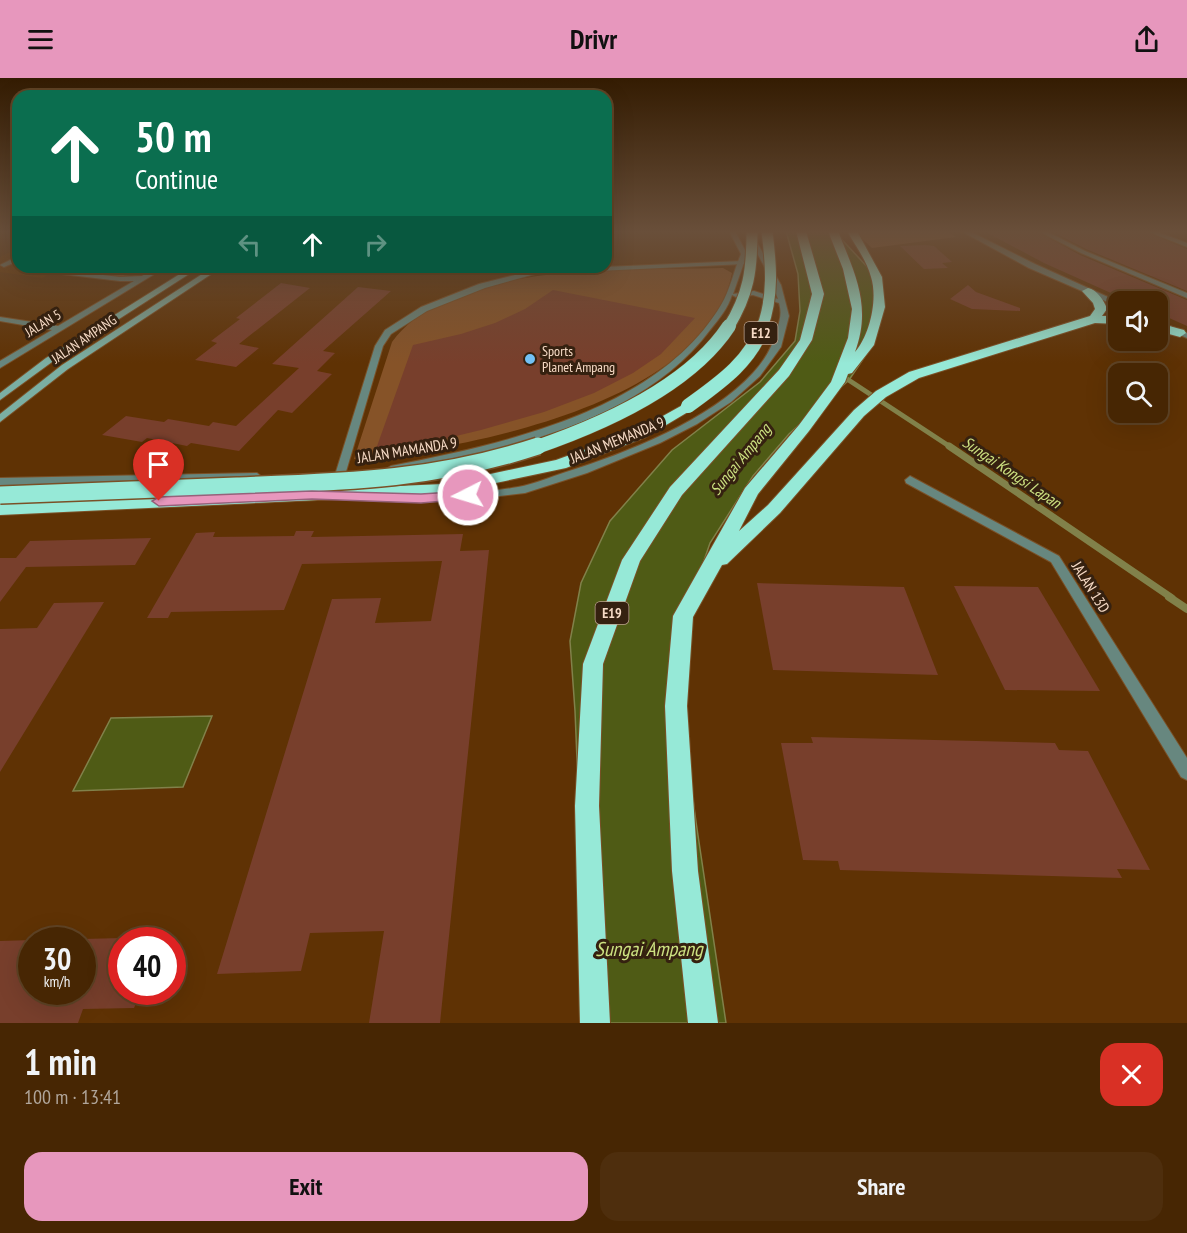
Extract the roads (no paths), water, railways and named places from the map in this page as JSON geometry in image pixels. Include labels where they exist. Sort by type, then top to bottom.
[{"type":"highway","name":"E12","points":[[0,495],[341,482],[424,475],[521,451],[606,420],[662,390],[718,345],[741,306],[750,275]]},
{"type":"highway","name":"E12","points":[[0,509],[444,489],[560,464],[641,434],[688,406],[741,364],[763,329],[771,305],[773,275]]},
{"type":"highway","name":"E19","points":[[595,1023],[587,806],[593,664],[631,560],[676,491],[784,373],[806,340],[818,294],[813,275]]},
{"type":"highway","points":[[838,382],[854,338],[858,309],[850,275]]},
{"type":"highway","points":[[703,1023],[685,871],[676,706],[683,616],[711,569],[751,492],[868,345],[879,307],[876,275]]},
{"type":"highway","points":[[1088,291],[1099,302],[1101,309],[1094,319]]},
{"type":"highway","points":[[711,569],[774,509],[859,413],[881,394],[914,375],[1094,319],[1108,320]]},
{"type":"highway","points":[[1168,328],[1184,334]]},
{"type":"main road","name":"JALAN AMPANG","points":[[0,397],[49,360],[183,275]]},
{"type":"main road","name":"JALAN AMPANG","points":[[0,419],[65,367],[206,275]]},
{"type":"street","points":[[87,275],[120,279],[142,278]]},
{"type":"street","name":"JALAN 5","points":[[0,365],[147,275]]},
{"type":"street","points":[[340,475],[380,346],[388,332],[424,309],[482,286],[523,275]]},
{"type":"street","name":"JALAN MAMANDA 9","points":[[0,482],[340,475],[374,472],[464,456],[533,437],[584,417],[639,389],[683,359],[711,329],[729,297],[737,275]]},
{"type":"street","name":"JALAN MEMANDA 9","points":[[312,495],[421,499],[515,491],[595,468],[665,438],[723,405],[758,373],[779,341],[785,315],[772,275]]},
{"type":"street","points":[[1053,275],[1108,300]]},
{"type":"street","points":[[1138,275],[1187,296]]},
{"type":"street","points":[[729,297],[754,293],[769,297],[783,305]]},
{"type":"street","points":[[0,319],[60,329]]},
{"type":"street","name":"JALAN 13D","points":[[910,480],[1055,559],[1187,772]]},
{"type":"water","name":"Sungai Ampang","points":[[798,275],[872,275],[876,288],[874,343],[849,380],[789,434],[753,476],[710,543],[685,616],[680,701],[726,1023],[594,1023],[585,954],[570,641],[581,583],[610,521],[672,450],[760,382],[795,341],[800,311]]},
{"type":"water","points":[[212,716],[183,787],[73,791],[111,718]]},
{"type":"waterway","name":"Sungai Kongsi Lapan","points":[[844,377],[950,447]]},
{"type":"waterway","name":"Sungai Kongsi Lapan","points":[[950,447],[1172,598]]},
{"type":"waterway","name":"Sungai Kongsi Lapan","points":[[1169,597],[1187,609]]},
{"type":"place","name":"Sports Planet Ampang","points":[[530,359]]}]
